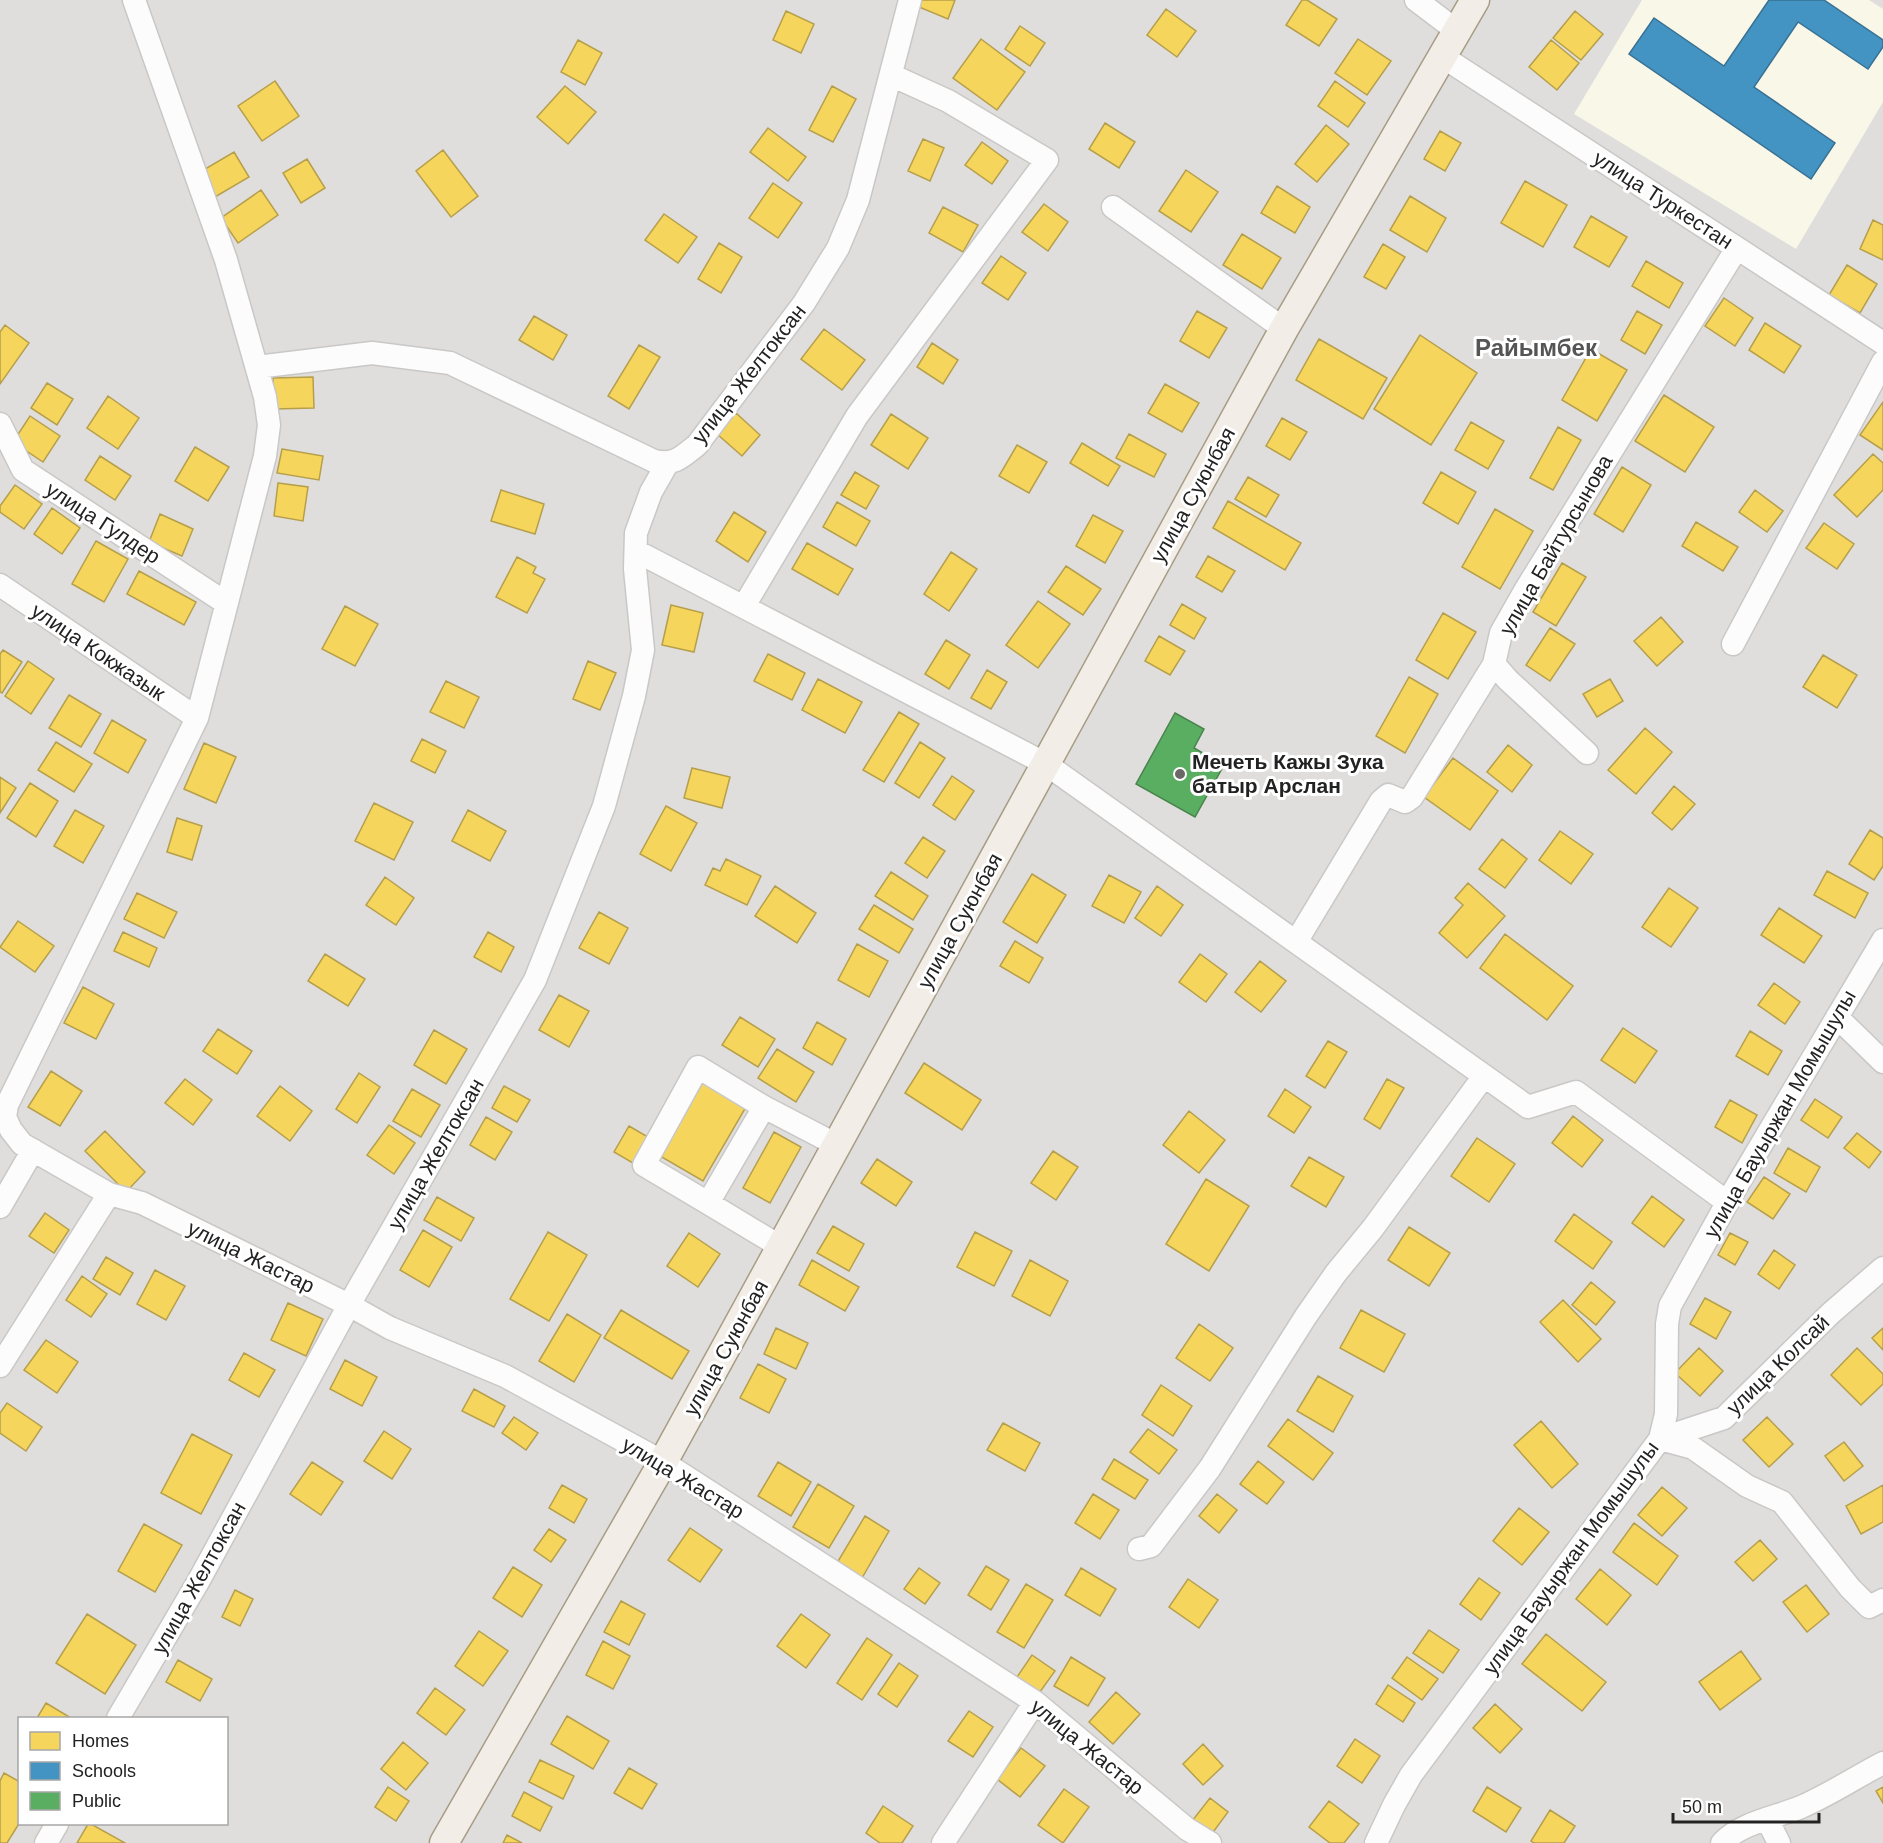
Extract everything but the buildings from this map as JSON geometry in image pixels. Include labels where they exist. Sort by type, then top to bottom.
[{"type":"main road","name":"улица Суюнбая","points":[[444,1843],[663,1462],[1284,329],[1475,0]]},
{"type":"street","name":"улица Жастар","points":[[134,0],[226,260],[265,397],[268,425],[265,456],[197,718],[7,1105],[5,1117],[11,1130],[22,1144],[109,1194],[142,1203],[390,1328],[506,1376],[663,1462],[1035,1702],[1187,1829],[1210,1843]]},
{"type":"street","name":"улица Желтоксан","points":[[119,1717],[198,1582],[348,1305],[535,980],[604,806],[634,696],[643,650],[636,590],[636,533],[651,492],[667,464],[681,458],[697,445],[804,303],[838,248],[858,200],[910,0]]},
{"type":"street","points":[[1416,0],[1457,32]]},
{"type":"street","name":"улица Туркестан","points":[[1443,57],[1883,343]]},
{"type":"street","points":[[744,606],[856,416],[1047,160],[948,101],[891,75]]},
{"type":"street","points":[[1113,207],[1284,329]]},
{"type":"street","name":"улица Байтурсынова","points":[[1296,942],[1381,801],[1388,795],[1405,802],[1412,797],[1494,664],[1501,633],[1526,589],[1737,248]]},
{"type":"street","points":[[257,368],[372,353],[450,363],[654,461],[667,464]]},
{"type":"street","points":[[1733,644],[1883,362]]},
{"type":"street","name":"улица Гулдер","points":[[0,424],[23,471],[226,603]]},
{"type":"street","points":[[636,551],[1046,764],[1528,1107],[1576,1092],[1727,1202]]},
{"type":"street","name":"улица Кокжазык","points":[[0,585],[197,718]]},
{"type":"street","points":[[1494,664],[1508,680],[1587,753]]},
{"type":"street","name":"улица Бауыржан Момышулы","points":[[1376,1843],[1394,1804],[1411,1775],[1660,1439],[1666,1414],[1666,1324],[1670,1306],[1727,1202],[1883,940]]},
{"type":"street","points":[[1837,1017],[1883,1062]]},
{"type":"street","points":[[781,1247],[644,1165],[698,1067],[764,1107],[837,1145]]},
{"type":"street","points":[[1139,1549],[1151,1546],[1210,1468],[1336,1273],[1373,1228],[1484,1076]]},
{"type":"street","points":[[708,1203],[764,1107]]},
{"type":"street","points":[[0,1207],[33,1150]]},
{"type":"street","points":[[0,1366],[109,1194]]},
{"type":"street","name":"улица Колсай","points":[[1660,1439],[1724,1418],[1831,1313],[1883,1268]]},
{"type":"street","points":[[1660,1439],[1693,1448],[1747,1486],[1782,1503],[1850,1588],[1869,1607],[1883,1600]]},
{"type":"street","points":[[943,1843],[1035,1702]]},
{"type":"street","points":[[1722,1843],[1727,1838],[1767,1819],[1802,1806],[1883,1763]]},
{"type":"street","points":[[1767,1819],[1779,1843]]},
{"type":"street","points":[[46,1843],[56,1825]]},
{"type":"shaded area","points":[[0,0],[1883,0],[1883,1843],[0,1843]]},
{"type":"shaded area","points":[[1642,0],[1869,0],[1883,9],[1883,102],[1796,249],[1574,114]]},
{"type":"place","name":"Мечеть Кажы Зука батыр Арслан","points":[[1180,774]]},
{"type":"district","name":"Райымбек","points":[[1536,348]]}]
